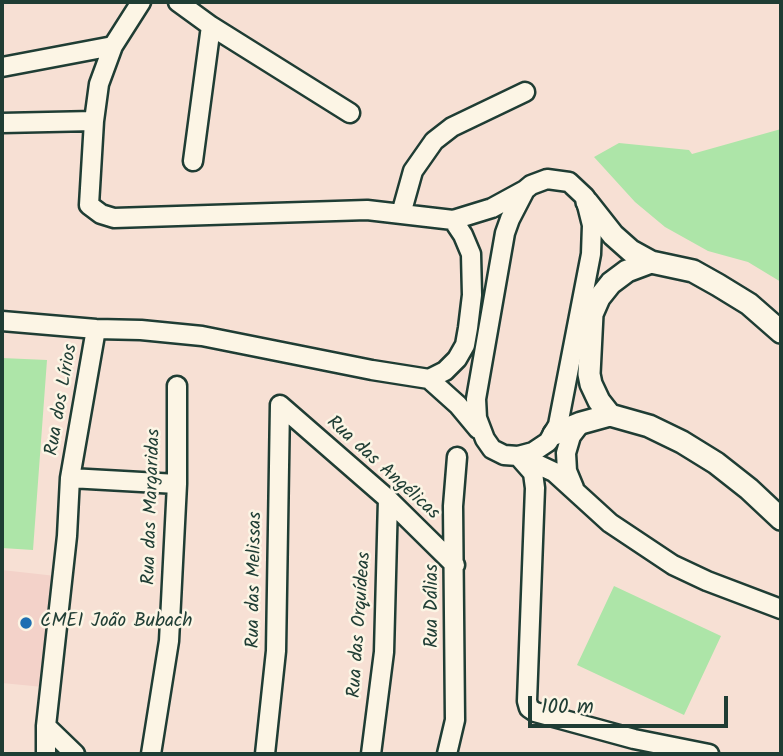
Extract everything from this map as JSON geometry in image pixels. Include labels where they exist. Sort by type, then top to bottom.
[{"type":"main road","points":[[587,202],[622,244],[651,262],[693,271],[749,304],[781,332]]},
{"type":"main road","points":[[651,262],[627,271],[611,283],[599,298],[592,314],[589,374],[598,401],[610,415],[657,430],[698,451],[741,482],[781,519]]},
{"type":"main road","points":[[554,434],[610,415]]},
{"type":"street","points":[[141,2],[113,46],[99,84],[89,205],[101,214],[114,218],[354,211],[453,220],[492,208],[539,181],[563,180],[576,186],[587,202],[593,225],[591,254],[558,425],[554,434],[540,448],[518,456]]},
{"type":"street","points":[[178,2],[211,26],[350,113]]},
{"type":"street","points":[[193,161],[211,26]]},
{"type":"street","points":[[2,66],[113,46]]},
{"type":"street","points":[[401,214],[413,171],[434,141],[452,127],[525,92]]},
{"type":"street","points":[[2,123],[94,121]]},
{"type":"street","points":[[488,444],[477,418],[476,399],[505,233],[525,190]]},
{"type":"street","points":[[429,379],[457,359],[465,345],[468,328],[472,295],[471,254],[464,235],[453,220]]},
{"type":"street","points":[[2,321],[141,330],[202,337],[429,379],[458,405],[488,444],[504,455],[518,456],[543,466],[574,488],[610,523],[673,565],[781,610]]},
{"type":"street","name":"Rua dos Lírios","points":[[46,754],[46,726],[67,536],[70,478],[96,329]]},
{"type":"street","name":"Rua das Margaridas","points":[[151,754],[169,641],[177,484],[177,386]]},
{"type":"street","name":"Rua das Angélicas","points":[[280,405],[388,499],[455,565]]},
{"type":"street","name":"Rua das Melissas","points":[[265,754],[276,650],[280,405]]},
{"type":"street","points":[[574,488],[567,471],[566,453],[571,436],[581,423]]},
{"type":"street","points":[[518,456],[533,473],[535,488],[527,701],[529,708],[634,747],[709,754]]},
{"type":"street","name":"Rua Dálias","points":[[447,754],[455,720],[453,506],[457,457]]},
{"type":"street","name":"Rua dos Lírios","points":[[70,478],[177,484]]},
{"type":"street","name":"Rua das Orquídeas","points":[[371,754],[384,652],[388,499]]},
{"type":"street","points":[[46,726],[75,754]]},
{"type":"shaded area","name":"CMEI João Bubach","points":[[2,570],[56,576],[43,687],[2,683]]},
{"type":"green space","points":[[781,129],[781,282],[748,262],[708,251],[665,227],[635,202],[594,157],[619,143],[689,150],[692,154]]},
{"type":"green space","points":[[2,358],[47,360],[33,550],[2,548]]},
{"type":"green space","points":[[614,586],[721,636],[684,715],[577,665]]},
{"type":"place","name":"CMEI João Bubach","points":[[26,623]]}]
